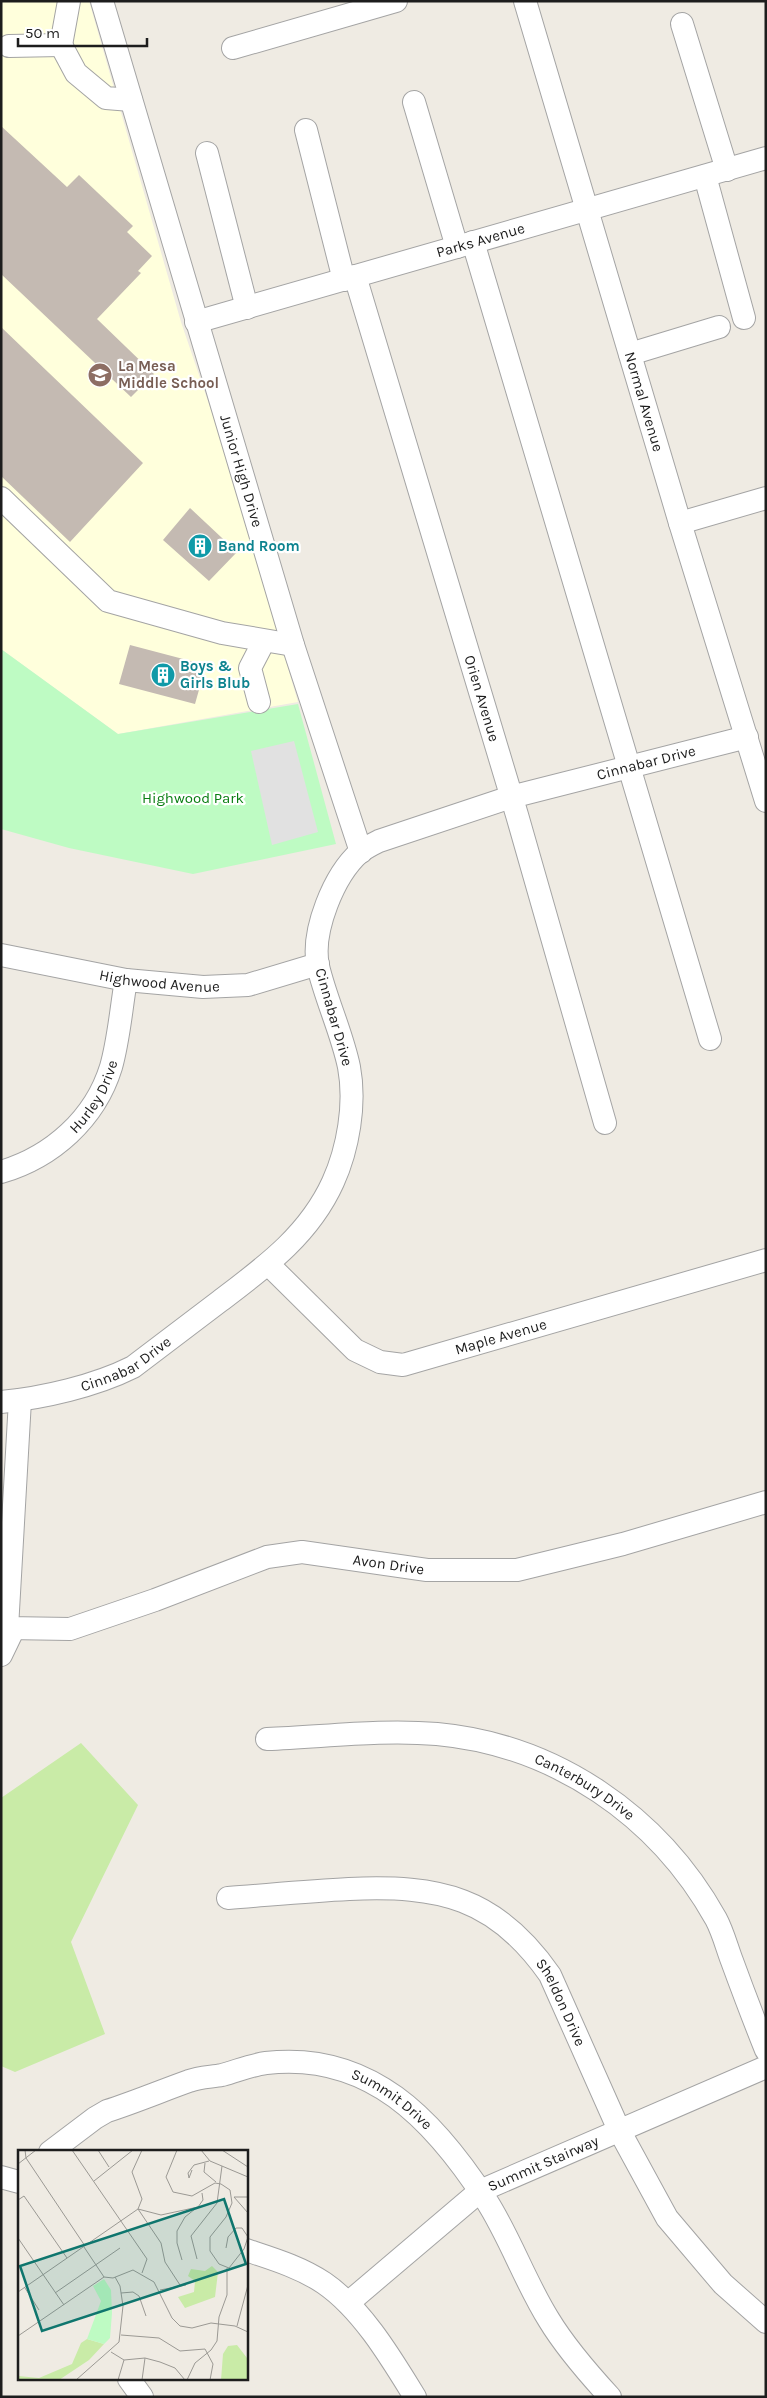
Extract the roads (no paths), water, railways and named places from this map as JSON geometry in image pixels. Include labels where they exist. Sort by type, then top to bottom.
[{"type":"street","points":[[69,1],[61,45],[76,73],[106,98],[131,100]]},
{"type":"street","name":"Junior High Drive","points":[[102,1],[293,645],[361,852]]},
{"type":"street","points":[[233,48],[396,1]]},
{"type":"street","name":"Normal Avenue","points":[[525,1],[680,524],[754,746],[766,801]]},
{"type":"street","points":[[682,24],[727,170]]},
{"type":"street","points":[[9,46],[61,45]]},
{"type":"street","points":[[414,102],[465,244],[628,766],[710,1039]]},
{"type":"street","name":"Orien Avenue","points":[[306,130],[511,797],[604,1123]]},
{"type":"street","points":[[206,153],[247,308]]},
{"type":"street","name":"Parks Avenue","points":[[196,322],[465,244],[588,211],[766,158]]},
{"type":"street","points":[[705,176],[744,318]]},
{"type":"street","points":[[630,354],[719,327]]},
{"type":"street","points":[[1,498],[108,600],[222,633],[293,645]]},
{"type":"street","points":[[680,524],[766,498]]},
{"type":"street","points":[[259,702],[250,668],[264,641]]},
{"type":"street","name":"Cinnabar Drive","points":[[10,1401],[112,1378],[133,1367],[268,1264],[296,1239],[323,1202],[334,1181],[347,1136],[350,1114],[349,1067],[318,964],[322,923],[328,903],[345,870],[361,852],[379,841],[511,797],[628,766],[754,746]]},
{"type":"street","name":"Highwood Avenue","points":[[1,955],[126,980],[203,988],[248,986],[318,964]]},
{"type":"street","name":"Hurley Drive","points":[[1,1172],[31,1161],[62,1141],[75,1128],[96,1100],[113,1059],[126,980]]},
{"type":"street","name":"Maple Avenue","points":[[268,1264],[355,1350],[380,1362],[403,1365],[766,1260]]},
{"type":"street","points":[[1,1655],[14,1628],[7,1628],[10,1401]]},
{"type":"street","name":"Avon Drive","points":[[14,1628],[70,1629],[155,1600],[267,1557],[302,1552],[427,1570],[517,1570],[623,1544],[766,1502]]},
{"type":"street","name":"Canterbury Drive","points":[[267,1739],[409,1733],[464,1738],[518,1751],[548,1763],[593,1787],[616,1802],[659,1841],[678,1862],[716,1920],[766,2050]]},
{"type":"street","name":"Sheldon Drive","points":[[228,1898],[329,1890],[407,1888],[449,1896],[488,1914],[523,1941],[550,1975],[619,2130],[667,2218],[723,2284],[766,2322]]},
{"type":"street","name":"Summit Drive","points":[[53,2150],[95,2118],[108,2111],[191,2080],[264,2064],[308,2063],[351,2073],[378,2084],[402,2100],[446,2145],[480,2191],[548,2319],[574,2358],[610,2397]]},
{"type":"street","name":"Summit Stairway","points":[[348,2303],[480,2191],[766,2067]]},
{"type":"street","points":[[1,2178],[18,2182]]},
{"type":"street","points":[[248,2251],[290,2264],[324,2283],[348,2303],[386,2350],[416,2397]]},
{"type":"street","points":[[130,2380],[142,2397]]},
{"type":"place","name":"La Mesa Middle School","points":[[100,375]]},
{"type":"place","name":"Band Room","points":[[200,546]]},
{"type":"place","name":"Boys & Girls Blub","points":[[163,675]]},
{"type":"park label","name":"Highwood Park","points":[[193,798]]}]
